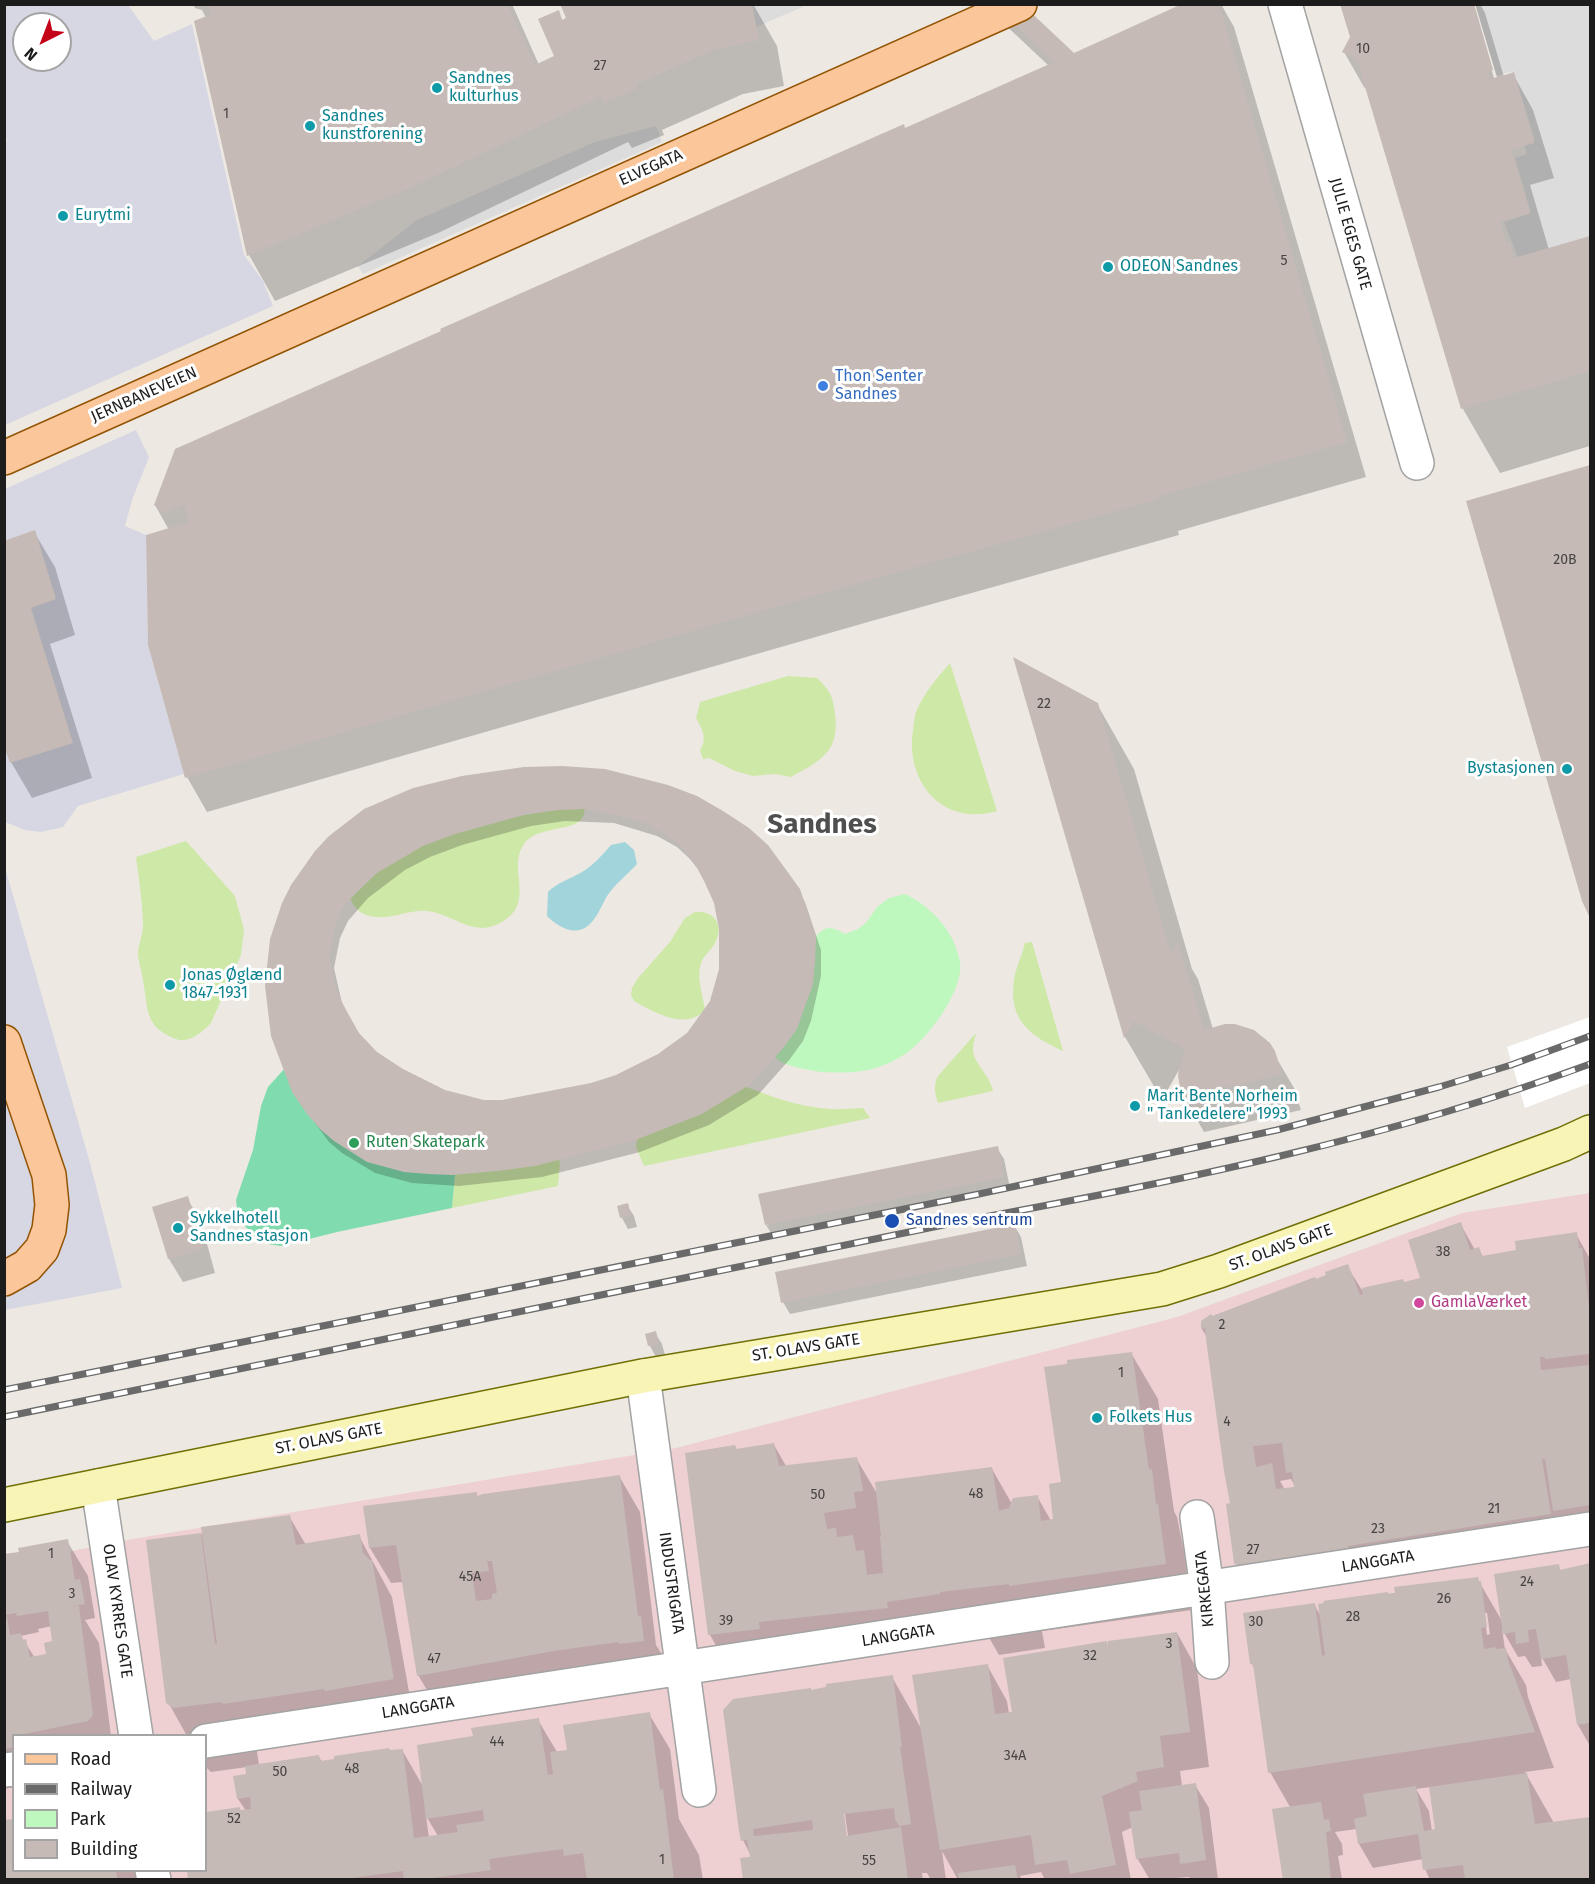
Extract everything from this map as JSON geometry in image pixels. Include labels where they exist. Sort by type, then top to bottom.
[{"type":"main road","name":"ELVEGATA","points":[[283,332],[1020,4]]},
{"type":"main road","name":"JERNBANEVEIEN","points":[[4,458],[283,332]]},
{"type":"main road","points":[[4,1042],[49,1174],[52,1204],[49,1230],[42,1249],[27,1266],[4,1279]]},
{"type":"street","name":"JULIE EGES GATE","points":[[1285,4],[1417,463]]},
{"type":"street","name":"ST. OLAVS GATE","points":[[4,1505],[643,1376],[1162,1289],[1219,1271],[1564,1144],[1590,1132]]},
{"type":"street","name":"INDUSTRIGATA","points":[[643,1376],[699,1790]]},
{"type":"street","name":"OLAV KYRRES GATE","points":[[98,1486],[136,1734]]},
{"type":"street","name":"KIRKEGATA","points":[[1197,1516],[1207,1588],[1212,1662]]},
{"type":"street","name":"LANGGATA","points":[[207,1741],[1590,1529]]},
{"type":"shaded area","points":[[5,5],[128,5],[154,41],[192,24],[244,255],[263,281],[273,306],[5,425],[4,147],[7,140],[4,133]]},
{"type":"shaded area","points":[[735,5],[807,5],[754,28]]},
{"type":"shaded area","points":[[1476,5],[1590,5],[1590,240],[1519,260],[1504,222],[1531,213],[1515,158],[1527,154],[1524,144],[1535,140],[1513,71],[1496,76]]},
{"type":"shaded area","points":[[656,126],[662,142],[363,274],[358,266],[417,220],[595,142]]},
{"type":"shaded area","points":[[136,430],[149,457],[132,500],[125,526],[146,535],[148,645],[184,774],[78,806],[63,827],[41,832],[25,830],[5,822],[5,489]]},
{"type":"shaded area","points":[[4,864],[90,1163],[122,1288],[5,1310]]},
{"type":"shaded area","points":[[1590,1193],[1590,1879],[5,1880],[5,1564],[133,1539],[676,1448],[1177,1317],[1462,1213]]},
{"type":"green space","points":[[950,663],[997,811],[978,814],[960,812],[945,806],[932,796],[922,783],[915,767],[912,749],[915,714],[927,692]]},
{"type":"green space","points":[[788,676],[817,678],[832,698],[836,727],[834,738],[826,754],[791,777],[775,774],[753,776],[735,771],[709,758],[703,759],[700,750],[704,742],[703,734],[696,718],[700,702]]},
{"type":"green space","points":[[584,802],[584,813],[573,825],[542,832],[524,844],[518,863],[520,893],[518,903],[514,912],[493,926],[482,928],[471,926],[430,911],[384,917],[371,916],[357,909],[351,900],[348,888],[418,837]]},
{"type":"green space","points":[[186,841],[235,896],[244,930],[241,955],[211,1023],[195,1036],[181,1040],[158,1029],[147,1008],[138,956],[143,925],[136,857]]},
{"type":"green space","points":[[905,894],[933,913],[948,931],[958,952],[960,974],[956,987],[933,1026],[905,1054],[875,1068],[844,1073],[822,1072],[793,1066],[778,1060],[770,1049],[794,1020],[812,987],[814,939],[822,930],[829,928],[845,934],[858,929],[866,923],[877,907],[889,898]]},
{"type":"green space","points":[[695,912],[708,913],[712,916],[719,930],[715,943],[702,960],[700,969],[705,1010],[689,1019],[670,1018],[634,1001],[631,995],[632,988],[670,942],[685,918]]},
{"type":"green space","points":[[1032,942],[1063,1051],[1031,1032],[1018,1016],[1014,1006],[1016,971],[1025,943]]},
{"type":"green space","points":[[976,1033],[973,1053],[993,1091],[938,1103],[935,1083],[938,1076]]},
{"type":"green space","name":"Ruten Skatepark","points":[[285,1068],[456,1164],[452,1208],[281,1246],[268,1244],[256,1238],[238,1216],[236,1200],[253,1150],[261,1106],[268,1087]]},
{"type":"green space","points":[[741,1085],[807,1106],[834,1109],[863,1108],[870,1118],[644,1166],[636,1147],[638,1134]]},
{"type":"green space","points":[[558,1155],[560,1164],[558,1186],[452,1208],[456,1164]]},
{"type":"water","points":[[625,842],[634,850],[637,864],[610,892],[589,925],[584,929],[567,929],[556,924],[547,916],[548,892],[586,869],[598,860],[611,845]]},
{"type":"pier","points":[[1590,1017],[1590,1083],[1525,1108],[1507,1047]]},
{"type":"building","points":[[207,4],[507,4],[535,65],[554,56],[538,19],[559,10],[562,20],[566,18],[560,4],[752,4],[759,40],[716,49],[636,84],[638,88],[604,103],[600,97],[412,187],[247,256],[194,21],[212,14]]},
{"type":"building","name":"Thon Senter Sandnes","points":[[993,4],[1022,4],[1074,53],[1182,4],[1219,4],[1347,442],[1159,496],[1159,499],[848,586],[185,778],[148,645],[146,535],[189,522],[184,504],[164,513],[154,505],[175,449],[904,124],[905,128],[1054,62]]},
{"type":"building","points":[[1340,4],[1474,4],[1493,70],[1488,72],[1490,80],[1514,72],[1534,143],[1511,150],[1530,213],[1500,222],[1506,243],[1510,242],[1514,258],[1590,236],[1590,371],[1461,409],[1357,60],[1342,52],[1350,37]]},
{"type":"building","name":"Bystasjonen","points":[[1590,465],[1590,918],[1582,901],[1466,501]]},
{"type":"building","points":[[35,530],[56,599],[31,608],[73,743],[10,763],[4,746],[4,541]]},
{"type":"building","points":[[1013,657],[1098,703],[1171,955],[1178,942],[1204,1030],[1225,1024],[1235,1024],[1254,1030],[1270,1043],[1282,1074],[1182,1098],[1178,1076],[1185,1049],[1134,1021],[1124,1038]]},
{"type":"building","points":[[562,766],[605,769],[668,785],[697,796],[723,811],[749,828],[768,845],[800,889],[816,937],[811,989],[797,1029],[751,1084],[702,1114],[633,1141],[535,1166],[452,1175],[404,1172],[367,1162],[334,1141],[307,1114],[292,1092],[271,1036],[265,986],[270,939],[282,903],[291,885],[315,851],[329,836],[364,809],[413,788],[462,776],[524,767]],"holes":[[[584,809],[628,817],[649,825],[681,846],[695,864],[714,903],[719,929],[719,969],[710,1001],[687,1033],[658,1054],[616,1075],[591,1083],[502,1100],[484,1100],[445,1090],[403,1069],[377,1052],[359,1033],[336,990],[329,956],[335,926],[342,909],[377,873],[423,846],[455,834],[524,815]]]},
{"type":"building","points":[[998,1146],[1004,1177],[765,1225],[758,1194]]},
{"type":"building","name":"Sykkelhotell Sandnes stasjon","points":[[188,1196],[203,1249],[168,1259],[152,1207]]},
{"type":"building","points":[[628,1203],[631,1216],[620,1218],[617,1206]]},
{"type":"building","points":[[1461,1222],[1470,1250],[1479,1247],[1482,1256],[1516,1250],[1515,1241],[1577,1232],[1579,1248],[1582,1248],[1590,1315],[1590,1354],[1545,1359],[1545,1357],[1540,1357],[1541,1370],[1590,1365],[1590,1505],[1553,1511],[1545,1459],[1542,1459],[1551,1514],[1238,1566],[1234,1563],[1226,1504],[1230,1503],[1205,1328],[1201,1329],[1201,1321],[1211,1314],[1212,1316],[1315,1277],[1316,1279],[1326,1275],[1325,1272],[1348,1264],[1360,1295],[1363,1294],[1362,1288],[1403,1279],[1404,1282],[1420,1278],[1408,1240]],"holes":[[[1282,1443],[1286,1473],[1292,1472],[1294,1487],[1276,1489],[1272,1463],[1256,1467],[1253,1446]]]},
{"type":"building","points":[[1015,1224],[1021,1254],[781,1303],[775,1272]]},
{"type":"building","points":[[656,1331],[659,1344],[648,1346],[645,1334]]},
{"type":"building","points":[[1132,1352],[1149,1470],[1152,1469],[1166,1564],[1009,1586],[1009,1584],[940,1592],[940,1594],[887,1602],[888,1608],[759,1622],[760,1629],[708,1635],[685,1453],[735,1445],[736,1449],[774,1443],[779,1466],[857,1457],[863,1491],[854,1492],[856,1508],[824,1513],[827,1529],[836,1528],[837,1537],[853,1535],[856,1551],[864,1550],[867,1575],[883,1573],[875,1482],[992,1467],[999,1511],[1009,1508],[1013,1498],[1038,1495],[1041,1521],[1053,1519],[1049,1484],[1061,1482],[1044,1367],[1067,1364],[1067,1360]]},
{"type":"building","points":[[620,1475],[638,1616],[641,1616],[644,1641],[619,1644],[618,1642],[554,1651],[417,1676],[396,1545],[369,1548],[363,1506],[477,1492],[477,1496]],"holes":[[[487,1561],[492,1561],[497,1593],[492,1594],[492,1599],[476,1601],[472,1573],[489,1571]]]},
{"type":"building","points":[[290,1515],[296,1545],[360,1534],[363,1553],[372,1560],[394,1679],[325,1691],[324,1689],[223,1704],[222,1702],[173,1708],[166,1703],[146,1540],[201,1533],[215,1644],[217,1644],[201,1527]]},
{"type":"building","points":[[68,1539],[75,1580],[80,1579],[85,1604],[70,1607],[79,1606],[93,1715],[88,1721],[24,1734],[12,1734],[12,1747],[4,1749],[4,1618],[7,1618],[10,1635],[21,1633],[23,1640],[26,1639],[30,1657],[46,1654],[44,1643],[52,1641],[48,1611],[17,1616],[16,1613],[4,1615],[4,1554],[19,1552],[18,1548]]},
{"type":"building","points":[[1590,1563],[1590,1723],[1577,1725],[1566,1655],[1541,1659],[1536,1629],[1528,1630],[1529,1642],[1516,1644],[1515,1632],[1503,1634],[1494,1574],[1559,1564],[1560,1570]]},
{"type":"building","points":[[1478,1577],[1481,1581],[1487,1627],[1481,1628],[1484,1649],[1506,1648],[1508,1660],[1535,1732],[1268,1773],[1253,1664],[1250,1664],[1243,1613],[1315,1603],[1322,1656],[1325,1655],[1318,1604],[1324,1603],[1323,1601],[1395,1593],[1394,1587]]},
{"type":"building","points":[[1177,1632],[1190,1732],[1160,1736],[1164,1767],[1136,1772],[1138,1781],[1102,1796],[1116,1865],[1070,1874],[1067,1860],[1035,1865],[1031,1835],[940,1850],[912,1675],[988,1664],[995,1714],[1012,1712],[1003,1658],[1107,1641],[1108,1646],[1108,1641]]},
{"type":"building","points":[[893,1675],[911,1824],[899,1826],[895,1819],[894,1808],[844,1814],[847,1836],[901,1827],[908,1880],[743,1880],[740,1858],[750,1857],[747,1840],[741,1841],[739,1831],[723,1710],[733,1699],[811,1688],[811,1690],[826,1687],[826,1684]],"holes":[[[812,1820],[813,1830],[754,1836],[753,1829]]]},
{"type":"building","points":[[650,1712],[660,1790],[663,1789],[674,1880],[587,1880],[583,1853],[564,1856],[563,1849],[489,1859],[491,1870],[419,1880],[404,1880],[403,1871],[338,1880],[188,1880],[187,1872],[207,1872],[207,1812],[240,1807],[240,1810],[251,1809],[250,1797],[237,1799],[233,1776],[246,1774],[245,1766],[319,1755],[320,1761],[334,1759],[334,1756],[389,1748],[390,1750],[403,1749],[414,1838],[458,1832],[456,1825],[484,1821],[483,1810],[426,1819],[417,1745],[473,1736],[471,1728],[539,1718],[548,1775],[553,1774],[550,1752],[567,1750],[563,1725]]},
{"type":"building","points":[[1527,1773],[1535,1824],[1590,1817],[1590,1880],[1465,1880],[1463,1865],[1423,1870],[1418,1834],[1358,1844],[1354,1819],[1367,1816],[1363,1794],[1416,1786],[1424,1831],[1435,1829],[1429,1787]]},
{"type":"building","points":[[1196,1783],[1206,1860],[1180,1864],[1179,1853],[1136,1859],[1129,1812],[1142,1810],[1139,1791]]},
{"type":"building","points":[[1321,1802],[1324,1820],[1329,1819],[1331,1831],[1326,1832],[1331,1880],[1283,1880],[1272,1809]]},
{"type":"building","points":[[12,1819],[12,1872],[116,1872],[117,1880],[4,1880],[4,1820]]},
{"type":"building","points":[[1015,1865],[1018,1880],[959,1880],[958,1873]]},
{"type":"railway","points":[[4,1390],[979,1194],[1277,1130],[1439,1087],[1511,1065],[1590,1036]]},
{"type":"railway","points":[[4,1417],[1201,1174],[1437,1115],[1590,1064]]},
{"type":"place","name":"Sandnes kulturhus","points":[[437,88]]},
{"type":"place","name":"Sandnes kunstforening","points":[[310,126]]},
{"type":"place","name":"Eurytmi","points":[[63,216]]},
{"type":"place","name":"ODEON Sandnes","points":[[1108,267]]},
{"type":"place","name":"Thon Senter Sandnes","points":[[823,386]]},
{"type":"place","name":"Bystasjonen","points":[[1567,769]]},
{"type":"place","name":"Jonas Øglænd 1847-1931","points":[[170,985]]},
{"type":"place","name":"Marit Bente Norheim \" Tankedelere\" 1993","points":[[1135,1106]]},
{"type":"place","name":"Ruten Skatepark","points":[[354,1143]]},
{"type":"place","name":"Sandnes sentrum","points":[[892,1221]]},
{"type":"place","name":"Sykkelhotell Sandnes stasjon","points":[[178,1228]]},
{"type":"place","name":"GamlaVærket","points":[[1419,1303]]},
{"type":"place","name":"Folkets Hus","points":[[1097,1418]]},
{"type":"district","name":"Sandnes","points":[[822,825]]}]
